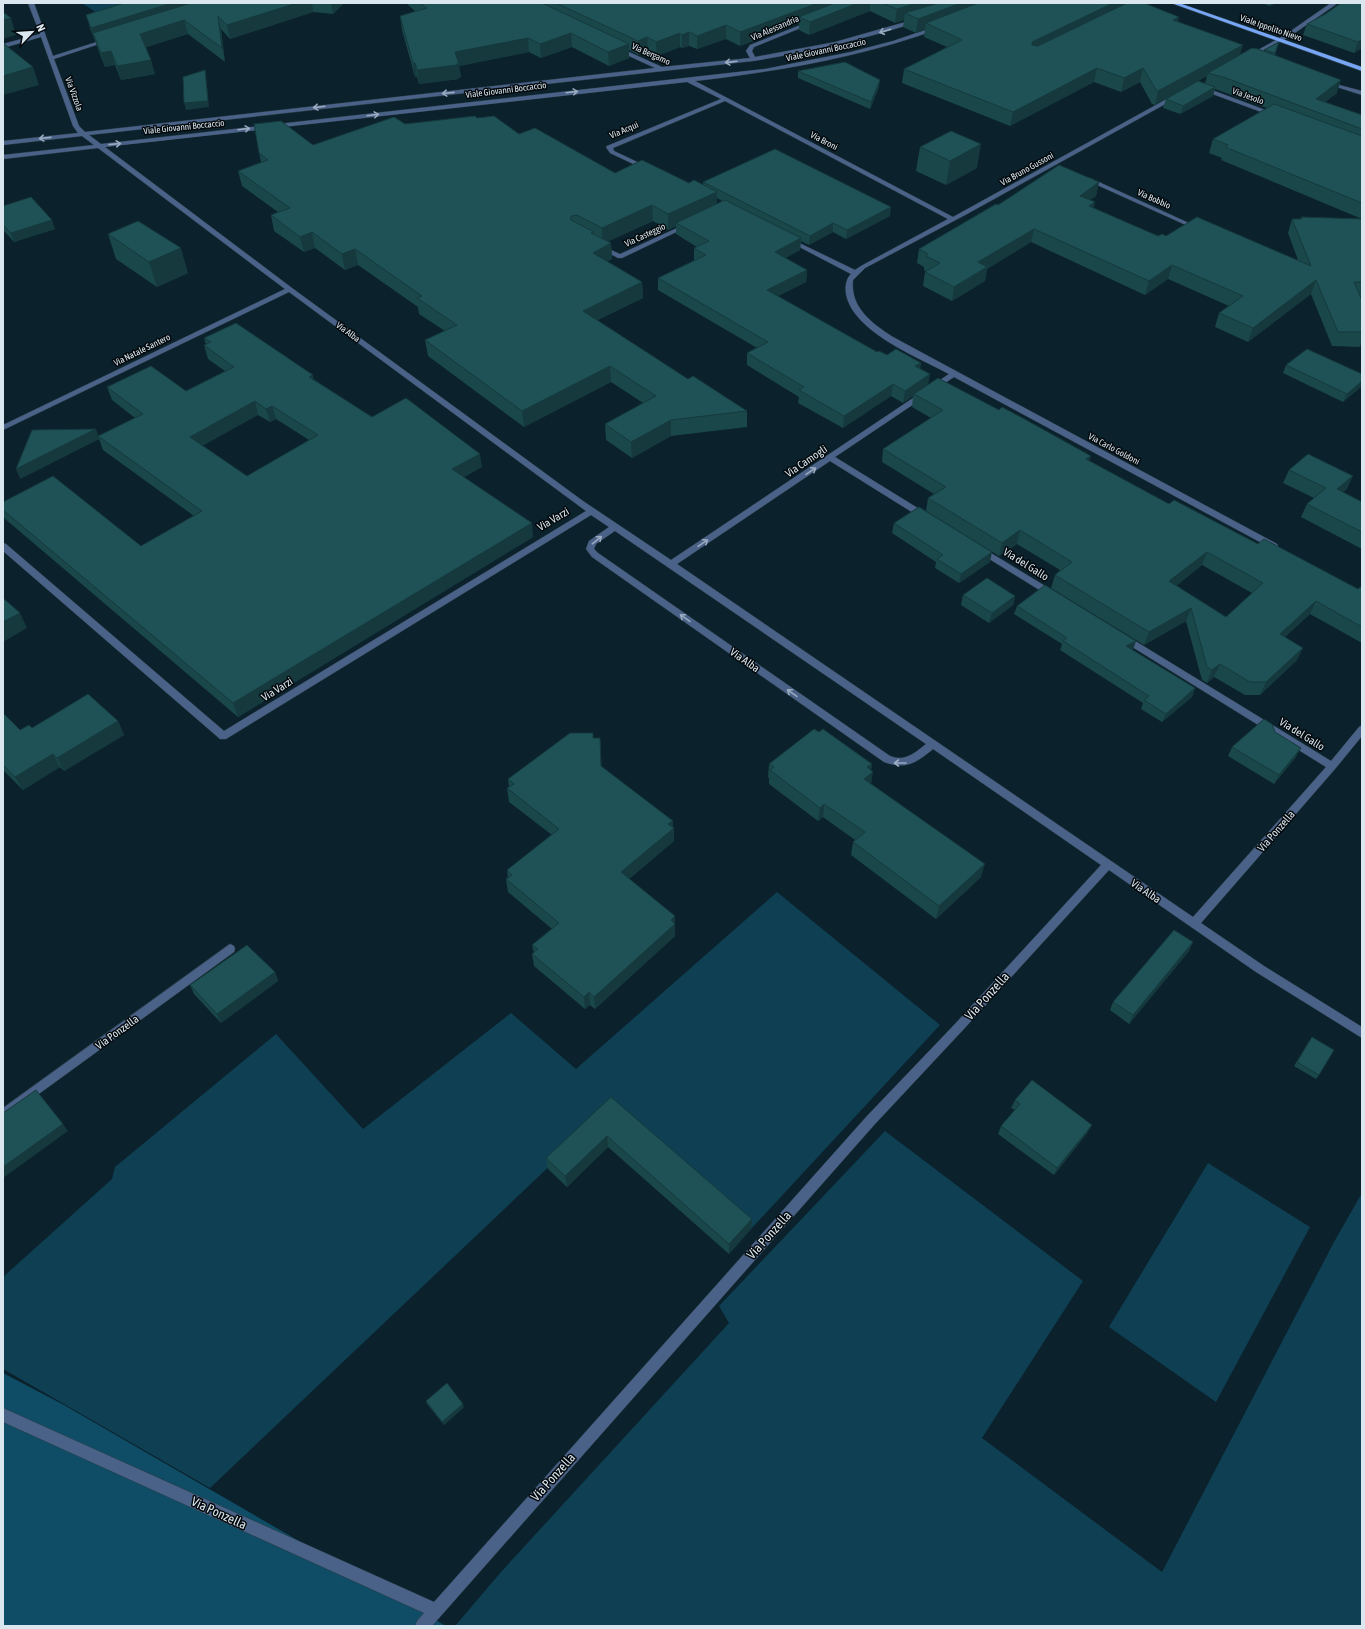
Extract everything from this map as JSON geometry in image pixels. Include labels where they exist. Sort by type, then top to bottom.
[{"type":"main road","name":"Viale Ippolito Nievo","points":[[1174,3],[1362,69]]},
{"type":"street","name":"Via Vizzola","points":[[31,3],[76,126],[84,134]]},
{"type":"street","points":[[1241,61],[1279,40],[1334,3]]},
{"type":"street","name":"Viale Giovanni Boccaccio","points":[[3,143],[753,59],[836,44],[874,34],[920,19]]},
{"type":"street","name":"Via Alessandria","points":[[753,59],[749,51],[752,46],[814,22]]},
{"type":"street","name":"Viale Giovanni Boccaccio","points":[[3,157],[766,71],[823,61],[883,46],[941,27]]},
{"type":"street","points":[[3,46],[43,35]]},
{"type":"street","points":[[51,58],[113,39]]},
{"type":"street","name":"Via Bergamo","points":[[612,46],[687,79]]},
{"type":"street","points":[[1248,57],[1256,60]]},
{"type":"street","name":"Via Broni","points":[[687,79],[952,219]]},
{"type":"street","points":[[1321,81],[1362,94]]},
{"type":"street","name":"Via Jesolo","points":[[1202,82],[1196,86],[1284,119]]},
{"type":"street","name":"Via Bruno Gussoni","points":[[856,273],[869,264],[1183,93]]},
{"type":"street","name":"Via Acqui","points":[[656,174],[612,152],[610,147],[726,99]]},
{"type":"street","name":"Via Alba","points":[[84,134],[290,290],[591,511],[671,564],[1194,924],[1279,981],[1362,1033]]},
{"type":"street","points":[[1055,164],[1063,168]]},
{"type":"street","name":"Via Bobbio","points":[[1085,177],[1207,233]]},
{"type":"street","name":"Via Casteggio","points":[[594,244],[620,257],[697,221]]},
{"type":"street","points":[[781,236],[856,273]]},
{"type":"street","name":"Via Carlo Goldoni","points":[[856,273],[850,279],[849,291],[852,301],[861,315],[890,339],[1280,550]]},
{"type":"street","name":"Via Natale Santero","points":[[3,428],[290,290]]},
{"type":"street","name":"Via Camogli","points":[[671,564],[831,458],[953,374]]},
{"type":"street","points":[[831,458],[931,520]]},
{"type":"street","name":"Via Varzi","points":[[3,546],[223,736],[591,511]]},
{"type":"street","name":"Via Alba","points":[[615,527],[592,543],[590,549],[595,555],[887,760],[896,764],[907,762],[932,744]]},
{"type":"street","name":"Via del Gallo","points":[[972,545],[1060,599]]},
{"type":"street","name":"Via del Gallo","points":[[1115,632],[1332,766]]},
{"type":"street","name":"Via Ponzella","points":[[1194,924],[1360,735]]},
{"type":"street","name":"Via Ponzella","points":[[422,1626],[871,1120],[1107,865]]},
{"type":"street","name":"Via Ponzella","points":[[3,1115],[230,949]]},
{"type":"street","name":"Via Ponzella","points":[[3,1415],[435,1610]]},
{"type":"shaded area","points":[[82,3],[147,3],[103,17]]},
{"type":"shaded area","points":[[777,892],[940,1025],[751,1229],[611,1108],[210,1488],[3,1369],[3,1277],[112,1179],[115,1167],[276,1034],[363,1129],[511,1013],[576,1069]]},
{"type":"shaded area","points":[[885,1131],[1083,1281],[982,1438],[1162,1572],[1334,1242],[1362,1193],[1362,1626],[455,1626],[501,1572],[729,1323],[719,1306]]},
{"type":"shaded area","points":[[1208,1163],[1310,1227],[1216,1402],[1109,1327]]},
{"type":"shaded area","points":[[3,1373],[64,1405],[446,1626],[3,1626]]},
{"type":"building","points":[[124,3],[172,3],[91,28],[86,15]]},
{"type":"building","points":[[191,3],[297,3],[227,25],[218,16],[222,48],[184,20],[140,34],[151,60],[117,66],[111,51],[101,53],[93,33]]},
{"type":"building","points":[[420,3],[542,3],[629,44],[608,52],[571,33],[540,44],[528,38],[455,52],[459,64],[456,64],[457,65],[417,70],[415,63],[413,63],[400,16],[427,8]]},
{"type":"building","points":[[556,3],[818,3],[740,32],[726,25],[697,36],[689,32],[682,35],[680,33],[656,42],[647,37],[638,41]]},
{"type":"building","points":[[835,3],[858,3],[810,22],[799,17]]},
{"type":"building","points":[[882,3],[916,3],[897,9]]},
{"type":"building","points":[[938,3],[961,3],[918,19],[905,13]]},
{"type":"building","points":[[978,3],[1113,3],[1032,42],[1032,45],[1038,46],[1127,3],[1144,3],[1179,17],[1173,20],[1243,45],[1158,91],[1143,68],[1124,78],[1097,68],[1013,112],[904,69],[962,40],[926,23]]},
{"type":"building","points":[[1341,3],[1362,3],[1362,39],[1358,42],[1307,24]]},
{"type":"building","points":[[3,12],[11,18],[3,20]]},
{"type":"building","points":[[1279,42],[1275,53],[1264,50]]},
{"type":"building","points":[[3,43],[33,67],[3,76]]},
{"type":"building","points":[[1252,48],[1341,80],[1316,99],[1362,115],[1362,129],[1226,78],[1208,73]]},
{"type":"building","points":[[845,62],[880,80],[871,102],[798,71]]},
{"type":"building","points":[[205,70],[208,101],[184,103],[183,77]]},
{"type":"building","points":[[1198,81],[1215,87],[1183,106],[1166,99]]},
{"type":"building","points":[[1274,104],[1362,136],[1362,203],[1225,147],[1228,145],[1213,139]]},
{"type":"building","points":[[475,116],[477,118],[494,116],[519,134],[535,128],[615,173],[642,160],[689,183],[694,180],[717,192],[668,214],[652,205],[602,228],[577,215],[571,216],[571,220],[594,232],[591,233],[611,243],[593,253],[642,282],[583,311],[688,379],[693,376],[747,411],[671,420],[631,442],[605,424],[656,396],[610,366],[522,411],[425,340],[457,325],[417,298],[422,296],[355,249],[342,254],[312,232],[300,237],[271,215],[290,208],[238,171],[268,160],[259,153],[254,124],[281,121],[313,145],[394,117],[405,124]]},
{"type":"building","points":[[951,131],[981,144],[950,161],[920,147]]},
{"type":"building","points":[[775,149],[891,207],[847,230],[833,223],[810,236],[703,182]]},
{"type":"building","points":[[1059,165],[1099,182],[1080,196],[1095,202],[1089,206],[1158,236],[1162,234],[1166,236],[1197,217],[1311,266],[1292,219],[1302,219],[1301,217],[1362,219],[1362,282],[1354,282],[1362,300],[1362,332],[1338,332],[1316,280],[1253,328],[1219,313],[1243,296],[1172,265],[1149,281],[1034,229],[978,262],[987,267],[954,287],[925,272],[940,263],[926,256],[928,254],[919,249],[996,204],[998,205]]},
{"type":"building","points":[[31,197],[52,220],[11,233],[3,225],[3,206]]},
{"type":"building","points":[[725,200],[801,238],[775,252],[807,270],[767,290],[877,352],[879,351],[887,355],[896,349],[921,363],[915,366],[930,374],[905,391],[893,384],[844,416],[799,390],[804,387],[747,353],[768,342],[658,278],[706,255],[694,248],[709,241],[676,223]]},
{"type":"building","points":[[138,221],[181,248],[149,262],[108,234]]},
{"type":"building","points":[[236,323],[313,375],[309,377],[372,417],[406,398],[480,454],[452,469],[532,523],[233,703],[3,510],[3,502],[53,476],[141,546],[202,511],[98,436],[143,414],[107,387],[151,366],[186,391],[234,367],[204,345],[211,342],[204,338]],"holes":[[[255,401],[266,409],[272,406],[318,435],[247,476],[190,437]]]},
{"type":"building","points":[[1307,349],[1362,374],[1362,381],[1347,394],[1286,365]]},
{"type":"building","points":[[938,378],[999,410],[1002,407],[1028,421],[1091,456],[1086,459],[1169,504],[1174,500],[1258,544],[1264,539],[1358,589],[1362,586],[1362,627],[1316,601],[1280,634],[1303,648],[1266,682],[1250,682],[1220,664],[1212,670],[1207,667],[1191,608],[1149,632],[1055,575],[1072,562],[1020,530],[1002,543],[928,498],[946,487],[883,449],[943,410],[914,394]],"holes":[[[1207,552],[1263,583],[1226,617],[1169,581]]]},
{"type":"building","points":[[96,429],[16,469],[32,430]]},
{"type":"building","points":[[1308,454],[1353,476],[1337,489],[1362,502],[1362,532],[1307,504],[1326,488],[1289,470]]},
{"type":"building","points":[[919,507],[992,552],[961,574],[937,559],[943,555],[894,523]]},
{"type":"building","points":[[987,578],[1015,596],[992,613],[963,595]]},
{"type":"building","points":[[1045,585],[1136,641],[1126,646],[1195,688],[1166,714],[1144,700],[1149,696],[1063,641],[1067,638],[1017,606]]},
{"type":"building","points":[[3,598],[20,613],[3,622]]},
{"type":"building","points":[[88,694],[118,721],[57,758],[53,754],[15,777],[3,765],[3,713],[20,730],[29,725],[32,728]]},
{"type":"building","points":[[1264,719],[1272,724],[1275,732],[1301,748],[1279,775],[1232,747]]},
{"type":"building","points":[[814,729],[819,732],[823,729],[872,764],[867,767],[873,772],[864,779],[985,864],[939,906],[853,842],[865,832],[824,804],[820,808],[770,770],[774,767],[769,764]]},
{"type":"building","points":[[570,733],[593,733],[593,738],[600,738],[601,766],[673,821],[668,824],[674,828],[621,872],[675,916],[671,920],[675,924],[594,997],[589,992],[584,997],[532,954],[538,949],[532,945],[559,923],[506,879],[512,875],[507,870],[559,829],[507,788],[514,784],[508,779]]},
{"type":"building","points":[[1174,930],[1193,942],[1133,1015],[1113,1002]]},
{"type":"building","points":[[247,945],[275,972],[217,1014],[190,985]]},
{"type":"building","points":[[1312,1037],[1334,1050],[1319,1075],[1297,1062]]},
{"type":"building","points":[[1032,1080],[1092,1125],[1057,1168],[1001,1126],[1020,1104],[1015,1100]]},
{"type":"building","points":[[36,1090],[63,1124],[3,1167],[3,1113]]},
{"type":"building","points":[[611,1097],[752,1219],[729,1244],[607,1136],[565,1176],[546,1158]]},
{"type":"building","points":[[447,1383],[463,1404],[442,1422],[426,1401]]}]
